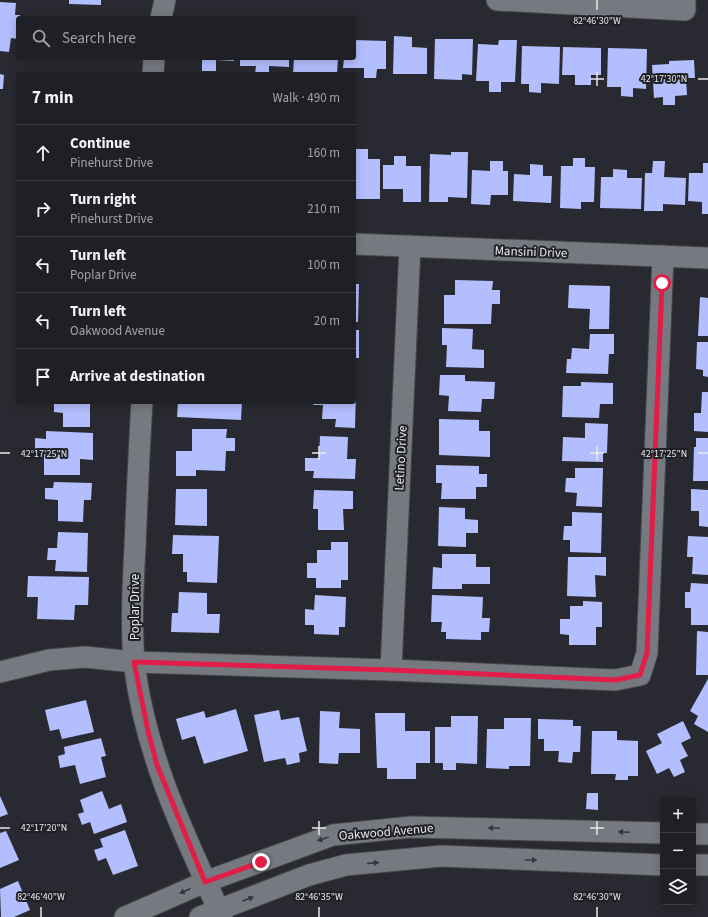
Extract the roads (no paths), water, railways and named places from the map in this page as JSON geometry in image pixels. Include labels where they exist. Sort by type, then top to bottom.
[{"type":"street","points":[[161,16],[165,0]]},
{"type":"street","points":[[497,0],[685,10],[685,0]]},
{"type":"street","points":[[153,72],[154,60]]},
{"type":"street","name":"Mansini Drive","points":[[356,244],[708,258]]},
{"type":"street","name":"Letino Drive","points":[[391,670],[410,246]]},
{"type":"street","points":[[0,672],[56,659],[85,657],[134,662],[391,670],[615,680],[640,675],[647,653],[663,256]]},
{"type":"street","name":"Poplar Drive","points":[[142,404],[132,609],[134,662],[148,731],[157,765],[205,882],[214,915]]},
{"type":"street","name":"Oakwood Avenue","points":[[125,917],[205,882],[333,835],[411,826],[660,833]]},
{"type":"street","points":[[696,834],[708,834]]},
{"type":"street","points":[[214,915],[309,875],[354,864],[441,856],[660,865]]},
{"type":"street","points":[[696,865],[708,865]]}]
